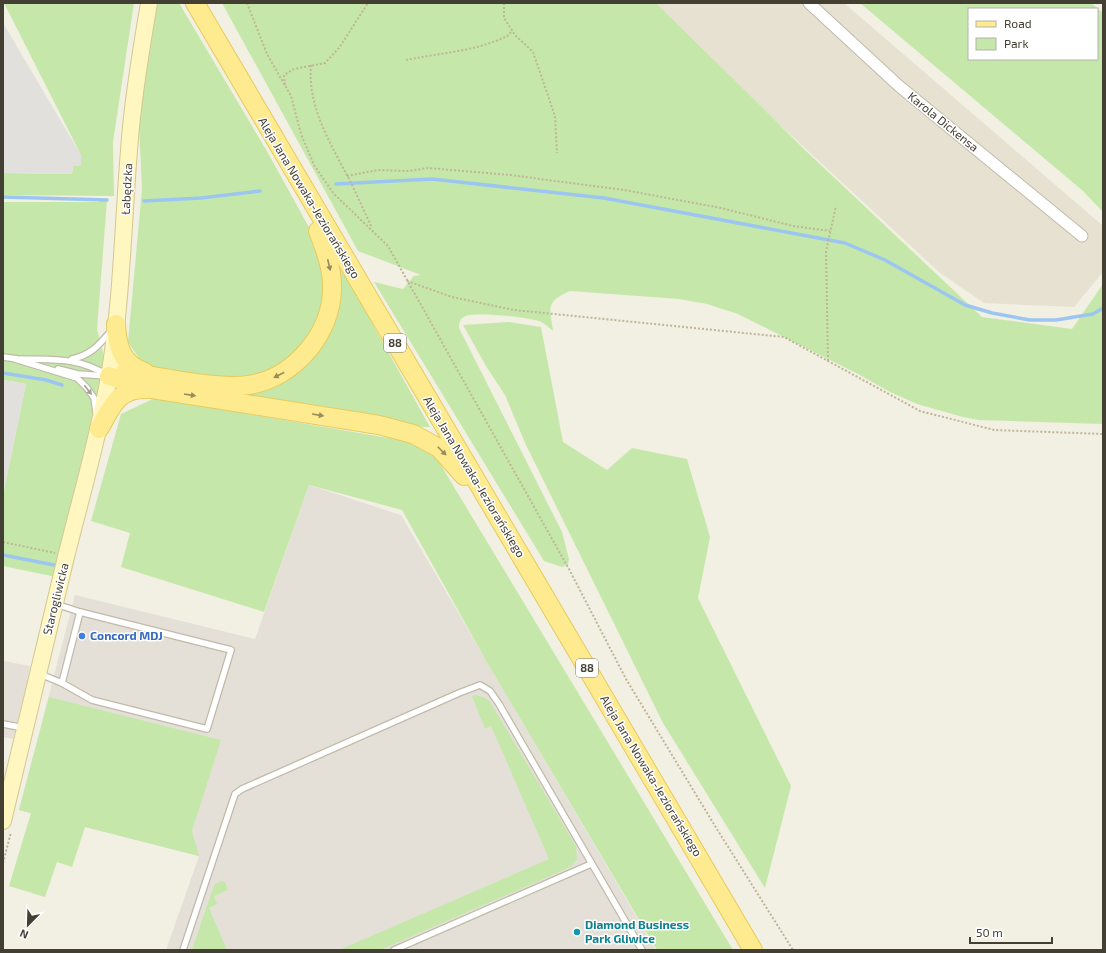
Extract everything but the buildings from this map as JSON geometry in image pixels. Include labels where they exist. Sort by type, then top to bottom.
[{"type":"main road","name":"Aleja Jana Nowaka-Jeziorańskiego","points":[[195,3],[753,950]]},
{"type":"main road","points":[[99,429],[115,401],[122,394],[152,382],[229,386],[248,385],[267,380],[283,373],[296,364],[309,349],[325,323],[332,288],[331,273],[327,252],[296,176]]},
{"type":"main road","points":[[116,324],[117,342],[122,354],[129,364],[152,382]]},
{"type":"main road","points":[[109,376],[152,382],[379,425],[413,434],[439,448],[494,510]]},
{"type":"street","name":"Łabędzka","points":[[109,376],[116,324],[126,214],[130,129],[135,86],[149,3]]},
{"type":"street","name":"Karola Dickensa","points":[[809,3],[899,86],[1082,236]]},
{"type":"street","name":"Starogliwicka","points":[[7,826],[38,673],[66,555],[99,429],[109,376]]},
{"type":"lane","points":[[70,360],[92,352],[116,324]]},
{"type":"lane","points":[[3,357],[78,374],[109,376]]},
{"type":"lane","points":[[15,359],[70,360],[94,367],[109,376]]},
{"type":"lane","points":[[15,359],[77,378],[88,388],[94,398],[99,429]]},
{"type":"lane","points":[[38,673],[62,683],[92,700],[207,730],[231,650],[80,612],[55,603]]},
{"type":"lane","points":[[62,683],[80,612]]},
{"type":"lane","points":[[182,950],[235,794],[242,789],[459,692],[480,685],[486,687],[499,704],[642,950]]},
{"type":"lane","points":[[3,724],[19,727]]},
{"type":"lane","points":[[394,950],[591,864]]},
{"type":"path","points":[[247,3],[267,54],[291,96],[307,151],[314,165],[334,194],[388,246],[574,577],[626,678],[719,832],[793,950]]},
{"type":"path","points":[[285,85],[284,75],[294,69],[324,63],[334,53],[368,3]]},
{"type":"path","points":[[504,3],[504,18],[512,30],[533,52],[555,116],[557,153]]},
{"type":"path","points":[[406,60],[482,47],[509,35],[512,30]]},
{"type":"path","points":[[310,65],[316,109],[331,147],[373,230]]},
{"type":"path","points":[[347,176],[378,170],[408,171],[428,168],[572,182],[659,196],[721,208],[793,226],[830,231]]},
{"type":"path","points":[[828,361],[826,251],[836,206]]},
{"type":"path","points":[[407,281],[452,297],[514,310],[784,337],[920,411],[994,430],[1103,434]]},
{"type":"path","points":[[3,542],[66,555]]},
{"type":"path","points":[[3,863],[7,826]]},
{"type":"shaded area","points":[[656,3],[844,3],[1103,226],[1103,272],[1074,307],[984,303],[939,272],[724,73]]},
{"type":"shaded area","points":[[3,23],[81,155],[81,166],[73,166],[72,174],[3,173]]},
{"type":"shaded area","points":[[3,380],[26,384],[3,495]]},
{"type":"shaded area","points":[[309,485],[401,515],[656,950],[166,950],[199,856],[19,810],[75,595],[255,639]]},
{"type":"shaded area","points":[[3,661],[30,666],[20,723],[14,739],[3,737]]},
{"type":"green space","points":[[4,3],[134,3],[113,142],[114,196],[3,195],[3,173],[72,174],[73,166],[81,166],[81,155]]},
{"type":"green space","points":[[155,3],[179,3],[268,153],[316,240],[327,276],[323,307],[316,326],[288,361],[269,372],[241,379],[166,373],[143,364],[128,342],[142,189],[139,126]]},
{"type":"green space","points":[[222,3],[656,3],[806,151],[982,317],[1072,329],[1103,284],[1103,424],[979,420],[917,404],[890,392],[858,374],[738,314],[707,304],[679,299],[570,291],[556,299],[551,306],[550,311],[553,331],[541,322],[526,318],[491,315],[466,316],[460,321],[459,328],[562,532],[569,559],[568,565],[562,567],[544,561],[374,282],[403,289],[414,276],[421,275],[358,251]]},
{"type":"green space","points":[[860,3],[1091,3],[1097,8],[968,8],[968,60],[1098,60],[1098,9],[1103,13],[1103,212],[1083,191]]},
{"type":"green space","points":[[100,200],[107,200],[97,329],[109,376],[61,578],[3,566],[3,495],[26,384],[3,380],[3,202],[98,202]]},
{"type":"green space","points":[[340,270],[348,280],[430,427],[421,427],[387,418],[129,376],[213,389],[294,371]]},
{"type":"green space","points":[[509,322],[541,327],[563,442],[607,470],[632,448],[687,459],[710,537],[698,598],[791,786],[765,888],[663,723],[526,445],[505,395],[486,366],[463,325]]},
{"type":"green space","points":[[155,398],[406,441],[436,457],[733,950],[657,950],[488,664],[402,510],[309,485],[264,612],[121,567],[130,533],[91,521],[121,414]]},
{"type":"green space","points":[[476,695],[486,698],[490,702],[576,846],[577,859],[566,869],[380,950],[339,950],[549,859],[491,726],[485,729],[472,696]]},
{"type":"green space","points":[[49,697],[221,740],[192,831],[199,856],[85,827],[72,867],[57,862],[45,897],[9,886],[31,813],[19,810]]},
{"type":"green space","points":[[221,881],[225,882],[228,890],[214,896],[217,904],[209,908],[227,950],[192,950],[212,891],[215,884]]},
{"type":"waterway","points":[[336,184],[432,179],[604,198],[845,243],[885,260],[965,305],[992,313],[1030,320],[1056,320],[1093,314],[1103,308]]},
{"type":"waterway","points":[[144,201],[201,198],[260,191]]},
{"type":"waterway","points":[[3,197],[107,200]]},
{"type":"waterway","points":[[3,373],[46,380],[62,385]]},
{"type":"waterway","points":[[3,555],[54,565]]},
{"type":"place","name":"Concord MDJ","points":[[82,636]]},
{"type":"place","name":"Diamond Business Park Gliwice","points":[[577,932]]}]
